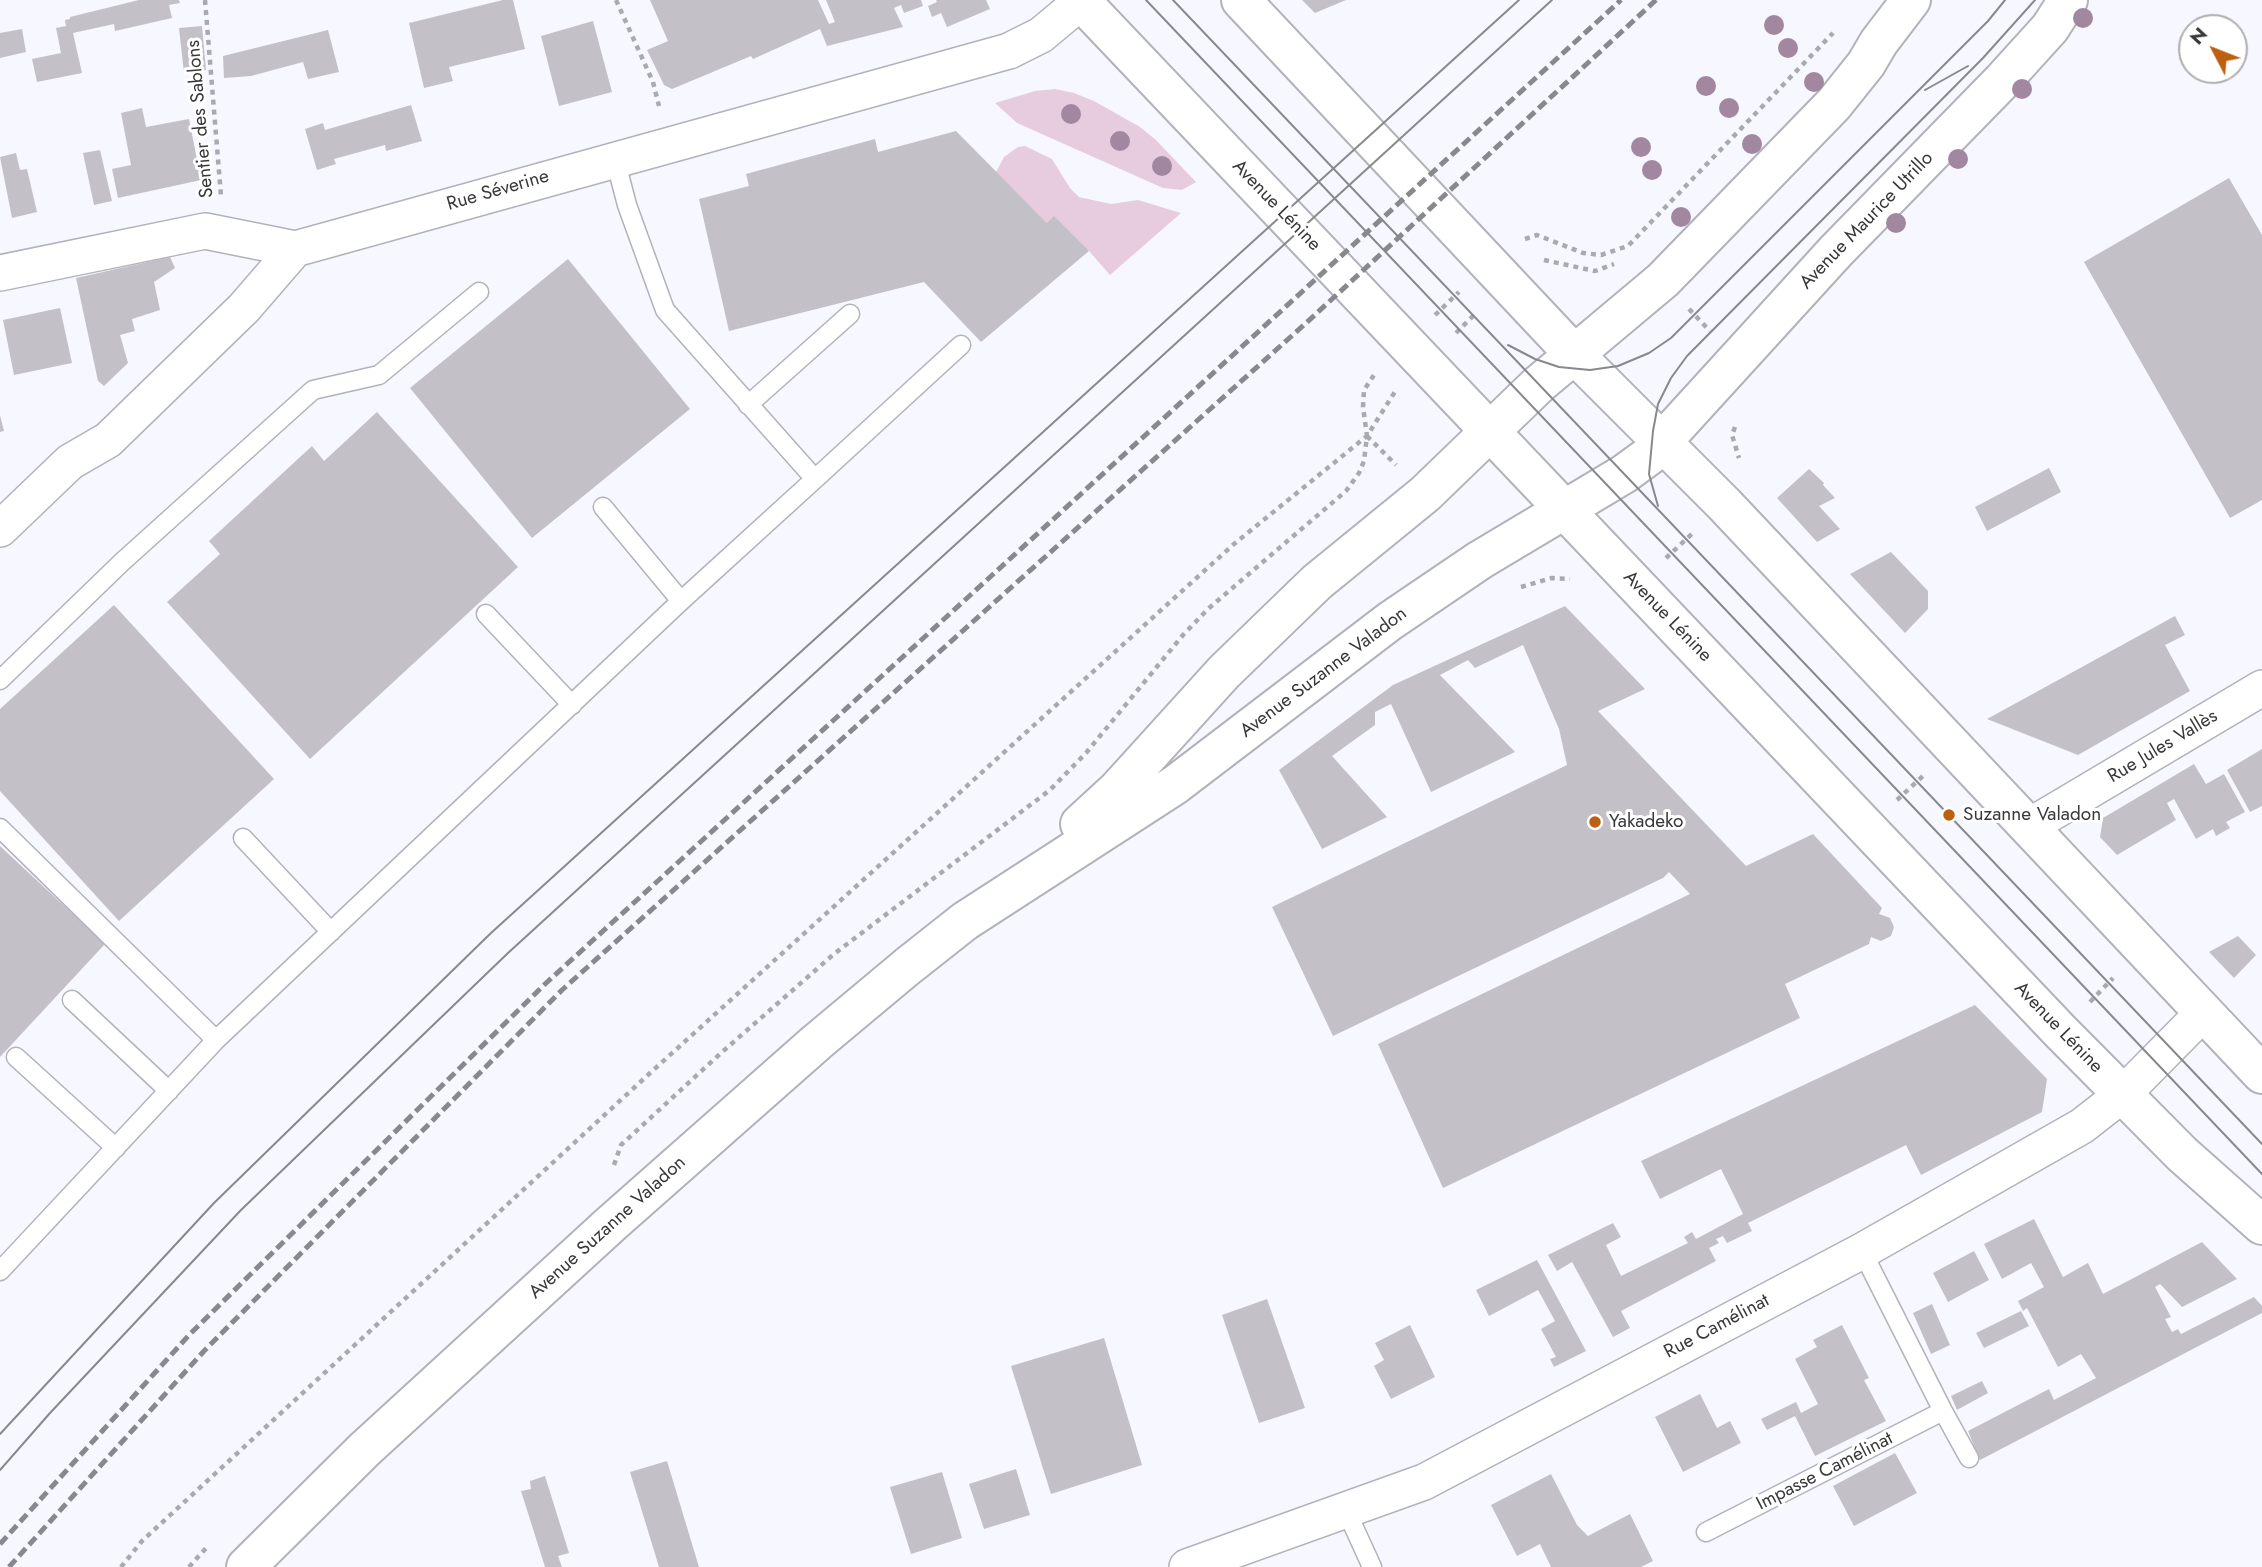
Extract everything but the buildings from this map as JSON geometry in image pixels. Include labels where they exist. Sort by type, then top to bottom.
[{"type":"street","points":[[1241,0],[1574,354],[1664,441],[2262,1074]]},
{"type":"street","points":[[1574,354],[1663,280],[1834,104],[1859,74],[1911,0]]},
{"type":"street","name":"Avenue Maurice Utrillo","points":[[1664,441],[1836,251],[2002,82],[2050,28],[2068,0]]},
{"type":"street","name":"Rue Séverine","points":[[295,249],[1009,51],[1041,35],[1081,1]]},
{"type":"street","name":"Avenue Lénine","points":[[1081,1],[2060,1031],[2182,1154],[2262,1225]]},
{"type":"street","points":[[0,273],[205,231],[295,249],[244,308],[108,440],[70,461],[0,529]]},
{"type":"street","name":"Avenue Suzanne Valadon","points":[[248,1566],[365,1449],[681,1161],[873,995],[985,908],[1117,790],[1224,672],[1309,590],[1425,494],[1489,430],[1574,354]]},
{"type":"street","name":"Avenue Suzanne Valadon","points":[[985,908],[1175,785],[1390,621],[1480,560],[1624,474],[1664,441]]},
{"type":"street","name":"Rue Jules Vallès","points":[[2028,827],[2262,688]]},
{"type":"street","name":"Rue Camélinat","points":[[1187,1567],[1424,1482],[1862,1251],[2082,1126],[2123,1094],[2204,1012]]},
{"type":"lane","points":[[615,159],[627,205],[665,310],[815,479]]},
{"type":"lane","points":[[0,680],[122,562],[313,390],[379,374],[479,292]]},
{"type":"lane","points":[[748,405],[850,314]]},
{"type":"lane","points":[[0,1271],[216,1040],[681,601],[961,345]]},
{"type":"lane","points":[[603,507],[681,601]]},
{"type":"lane","points":[[486,614],[572,705]]},
{"type":"lane","points":[[0,828],[216,1040]]},
{"type":"lane","points":[[243,838],[331,932]]},
{"type":"lane","points":[[72,1000],[169,1091]]},
{"type":"lane","points":[[16,1057],[116,1148]]},
{"type":"lane","points":[[1862,1251],[1942,1411],[1969,1458]]},
{"type":"lane","name":"Impasse Camélinat","points":[[1706,1532],[1942,1411]]},
{"type":"lane","points":[[1346,1510],[1372,1567]]},
{"type":"path","name":"Sentier des Sablons","points":[[205,0],[224,235]]},
{"type":"path","points":[[616,0],[653,82],[667,144]]},
{"type":"path","points":[[1524,240],[1537,235],[1583,253],[1601,255],[1628,246],[1836,30]]},
{"type":"path","points":[[121,1567],[142,1541],[649,1074],[1234,544],[1367,436],[1395,391],[1425,362]]},
{"type":"path","points":[[612,1170],[621,1145],[720,1052],[834,954],[1050,790],[1086,753],[1183,635],[1208,609],[1346,491],[1364,461],[1367,436],[1363,407],[1364,390],[1371,377],[1384,365]]},
{"type":"path","points":[[1889,807],[1931,769]]},
{"type":"path","points":[[2084,1008],[2120,970]]},
{"type":"shaded area","points":[[1055,89],[1094,101],[1140,127],[1196,182],[1182,190],[1163,188],[1017,123],[995,103],[1035,91]]},
{"type":"shaded area","points":[[1025,146],[1052,159],[1070,188],[1079,197],[1111,204],[1138,200],[1181,213],[1110,275],[1089,251],[1047,223],[996,172],[1004,157],[1018,147]]},
{"type":"tram line","points":[[1146,0],[2262,1174]]},
{"type":"tram line","points":[[1173,0],[2262,1144]]},
{"type":"tram line","points":[[0,1434],[214,1203],[491,933],[1519,0]]},
{"type":"tram line","points":[[0,1470],[241,1210],[508,953],[1552,0]]},
{"type":"tram line","points":[[1508,345],[1535,359],[1559,367],[1590,370],[1618,366],[1649,353],[1671,338],[1988,21],[2005,0]]},
{"type":"tram line","points":[[1658,506],[1649,474],[1658,404],[1671,378],[1687,356],[1983,58],[2035,0]]},
{"type":"tram line","points":[[1925,90],[1968,66]]},
{"type":"railway","points":[[0,1544],[190,1334],[544,985],[1621,0]]},
{"type":"railway","points":[[9,1567],[204,1351],[562,990],[1305,324],[1656,0]]},
{"type":"place","name":"Suzanne Valadon","points":[[1949,815]]},
{"type":"place","name":"Yakadeko","points":[[1595,822]]}]
